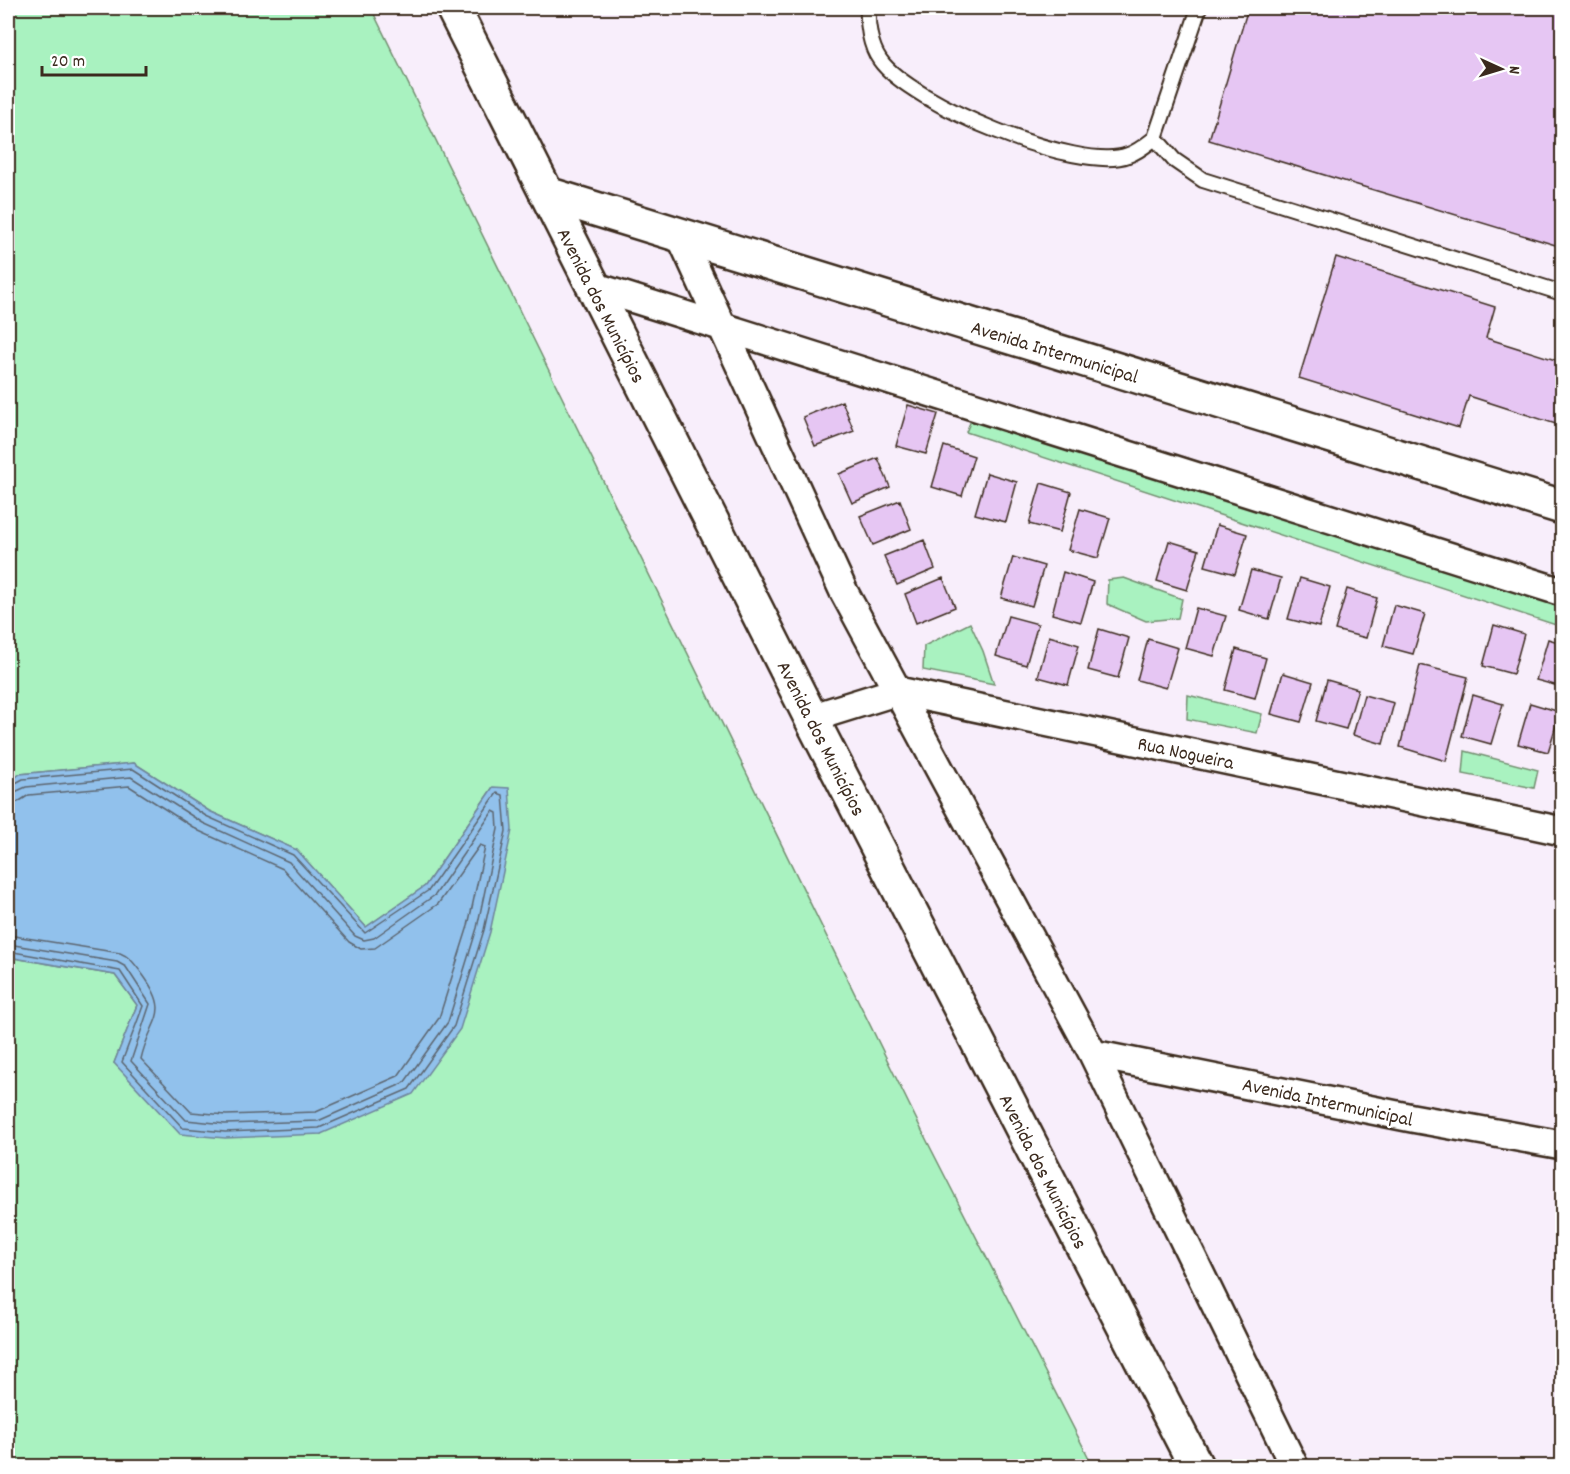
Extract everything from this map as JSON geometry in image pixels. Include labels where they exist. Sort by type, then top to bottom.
[{"type":"main road","name":"Avenida dos Municípios","points":[[453,8],[811,718],[1196,1467]]},
{"type":"main road","name":"Avenida Intermunicipal","points":[[547,194],[1563,507]]},
{"type":"street","points":[[680,235],[844,591],[1094,1054],[1294,1467]]},
{"type":"street","points":[[593,286],[1563,591]]},
{"type":"street","name":"Rua Nogueira","points":[[811,718],[898,692],[1561,825]]},
{"type":"street","name":"Avenida Intermunicipal","points":[[1094,1054],[1412,1118],[1563,1145]]},
{"type":"lane","points":[[868,8],[870,36],[880,60],[914,89],[939,105],[990,129],[1094,158],[1128,156],[1155,138],[1199,8]]},
{"type":"lane","points":[[1155,138],[1174,160],[1203,180],[1563,293]]},
{"type":"green space","points":[[8,8],[371,8],[927,1141],[1093,1466],[8,1466],[8,957],[115,975],[137,1005],[114,1063],[321,1134],[493,787],[425,886],[366,927],[297,850],[209,811],[134,763],[20,774],[8,783]]},
{"type":"green space","points":[[972,418],[1562,607],[1562,627],[966,432]]},
{"type":"green space","points":[[1124,578],[1182,599],[1178,618],[1146,621],[1107,604],[1108,580]]},
{"type":"green space","points":[[970,623],[983,651],[994,684],[923,670],[924,646]]},
{"type":"green space","points":[[1188,695],[1262,714],[1257,733],[1187,719]]},
{"type":"green space","points":[[1465,751],[1538,770],[1534,788],[1463,774]]},
{"type":"water","points":[[134,763],[209,811],[297,850],[366,927],[425,886],[493,787],[509,788],[512,830],[490,932],[460,1029],[413,1094],[321,1134],[225,1138],[180,1134],[114,1063],[137,1005],[115,975],[8,957],[8,783],[20,774]]},
{"type":"building","points":[[1248,8],[1562,8],[1562,247],[1209,140]]},
{"type":"building","points":[[1336,257],[1495,307],[1486,338],[1562,362],[1562,426],[1469,396],[1459,428],[1299,378]]},
{"type":"building","points":[[842,401],[854,431],[815,446],[803,417]]},
{"type":"building","points":[[908,405],[938,414],[926,454],[896,446]]},
{"type":"building","points":[[944,446],[974,456],[962,496],[932,487]]},
{"type":"building","points":[[878,458],[890,487],[852,503],[839,474]]},
{"type":"building","points":[[987,473],[1017,482],[1006,522],[975,514]]},
{"type":"building","points":[[1041,483],[1071,492],[1060,532],[1029,524]]},
{"type":"building","points":[[900,500],[911,529],[873,545],[860,516]]},
{"type":"building","points":[[1080,509],[1110,518],[1098,558],[1068,550]]},
{"type":"building","points":[[1217,525],[1247,534],[1235,574],[1205,566]]},
{"type":"building","points":[[924,540],[935,569],[897,585],[884,556]]},
{"type":"building","points":[[1169,541],[1199,550],[1187,590],[1157,581]]},
{"type":"building","points":[[1013,557],[1044,566],[1032,606],[1001,598]]},
{"type":"building","points":[[1251,570],[1281,578],[1269,619],[1239,610]]},
{"type":"building","points":[[1063,572],[1093,582],[1081,622],[1052,614]]},
{"type":"building","points":[[943,578],[955,607],[916,623],[905,594]]},
{"type":"building","points":[[1300,578],[1330,587],[1319,627],[1288,619]]},
{"type":"building","points":[[1347,589],[1377,598],[1366,638],[1335,630]]},
{"type":"building","points":[[1394,605],[1425,614],[1413,654],[1383,646]]},
{"type":"building","points":[[1196,608],[1226,616],[1214,656],[1185,648]]},
{"type":"building","points":[[1008,616],[1038,624],[1026,665],[996,656]]},
{"type":"building","points":[[1494,625],[1524,634],[1513,674],[1483,666]]},
{"type":"building","points":[[1099,629],[1129,638],[1118,678],[1088,670]]},
{"type":"building","points":[[1049,636],[1079,645],[1068,685],[1038,677]]},
{"type":"building","points":[[1148,639],[1178,648],[1166,688],[1137,680]]},
{"type":"building","points":[[1548,639],[1562,643],[1562,687],[1536,680]]},
{"type":"building","points":[[1236,649],[1266,658],[1255,698],[1225,690]]},
{"type":"building","points":[[1420,665],[1468,677],[1446,761],[1400,747]]},
{"type":"building","points":[[1283,673],[1313,682],[1301,722],[1271,714]]},
{"type":"building","points":[[1327,680],[1358,689],[1346,729],[1316,721]]},
{"type":"building","points":[[1364,695],[1394,703],[1383,744],[1353,735]]},
{"type":"building","points":[[1473,695],[1503,704],[1491,744],[1462,736]]},
{"type":"building","points":[[1530,703],[1560,712],[1548,752],[1518,744]]}]
